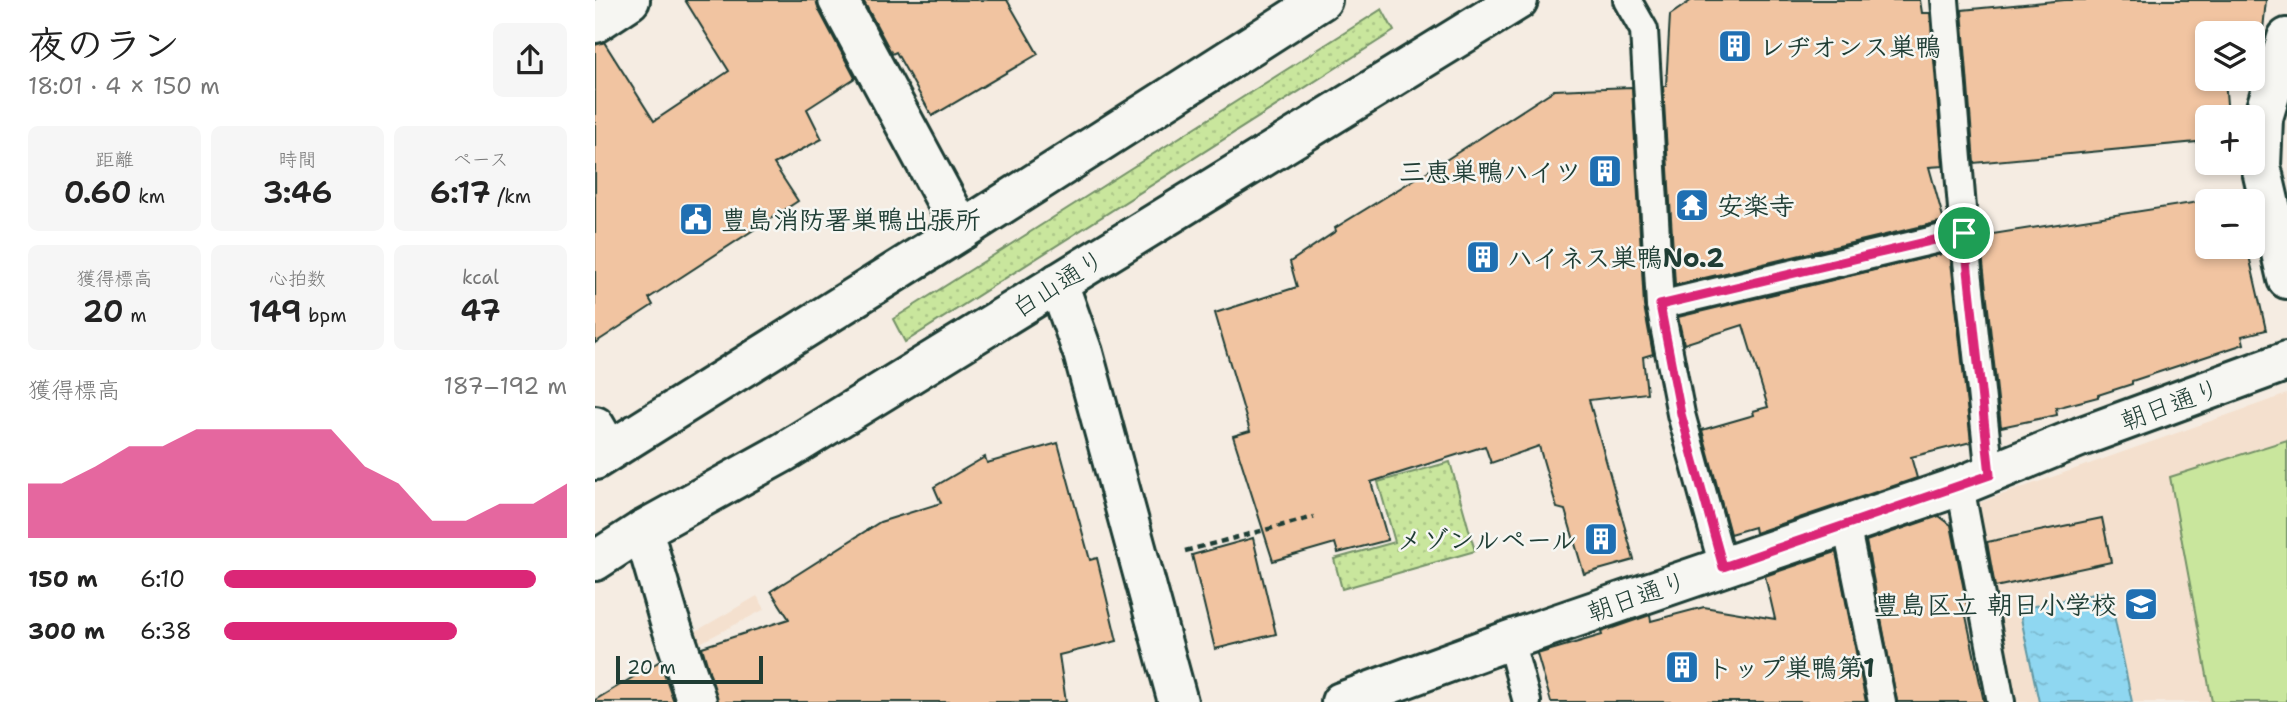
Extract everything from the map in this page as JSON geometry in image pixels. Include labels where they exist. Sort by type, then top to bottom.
[{"type":"main road","points":[[595,23],[630,0]]},
{"type":"main road","points":[[838,0],[962,230]]},
{"type":"main road","points":[[600,445],[962,230],[1322,0]]},
{"type":"main road","name":"白山通り","points":[[595,561],[643,530],[784,452],[1518,0]]},
{"type":"main road","points":[[2287,38],[2263,118],[2261,166],[2287,279]]},
{"type":"main road","points":[[1058,283],[1083,354],[1178,702]]},
{"type":"main road","name":"朝日通り","points":[[1341,702],[1510,640],[1975,480],[2080,437],[2287,361]]},
{"type":"main road","points":[[643,530],[697,702]]},
{"type":"lane","points":[[1627,0],[1644,30],[1660,305],[1681,414],[1723,567]]},
{"type":"lane","points":[[1945,0],[1964,233],[1975,480],[2001,702]]},
{"type":"lane","points":[[1660,305],[1964,233]]},
{"type":"lane","points":[[1846,524],[1882,702]]},
{"type":"lane","points":[[1510,640],[1527,702]]},
{"type":"path","points":[[1140,563],[1314,517]]},
{"type":"shaded area","name":"豊島区立 朝日小学校","points":[[2287,394],[2287,702],[2017,702],[1973,505]]},
{"type":"shaded area","points":[[757,596],[765,609],[696,645],[691,634]]},
{"type":"green space","points":[[1382,9],[1394,31],[905,342],[893,319]]},
{"type":"green space","points":[[2287,440],[2287,702],[2212,702],[2170,477]]},
{"type":"green space","points":[[1450,462],[1475,551],[1342,589],[1334,559],[1395,542],[1378,482]]},
{"type":"water","points":[[2109,591],[2132,702],[2039,702],[2019,609]]},
{"type":"building","points":[[685,0],[816,0],[855,78],[807,109],[822,139],[774,164],[798,201],[649,298],[653,305],[595,343],[595,45],[604,42],[654,121],[729,71]]},
{"type":"building","points":[[863,0],[1007,0],[1038,54],[932,116],[896,52],[892,54]]},
{"type":"building","points":[[1692,0],[1920,0],[1922,13],[1930,13],[1943,166],[1929,167],[1944,221],[1675,285],[1663,86],[1666,86],[1670,15]]},
{"type":"building","points":[[2065,0],[2266,0],[2264,21],[2195,21],[2195,91],[2226,91],[2227,105],[2195,105],[2195,142],[1974,163],[1962,10]]},
{"type":"building","points":[[1632,87],[1644,306],[1653,354],[1643,357],[1647,393],[1589,400],[1634,560],[1584,574],[1565,510],[1557,508],[1539,446],[1491,463],[1485,446],[1371,482],[1388,540],[1338,553],[1335,543],[1273,561],[1233,436],[1250,431],[1215,313],[1297,287],[1290,262],[1336,231],[1335,228],[1554,90]]},
{"type":"building","points":[[2195,202],[2195,259],[2250,259],[2266,330],[2242,336],[2244,344],[2132,381],[2132,384],[2098,397],[2056,408],[2057,415],[2001,427],[1980,236]]},
{"type":"building","points":[[1950,252],[1971,442],[1911,457],[1917,478],[1755,533],[1754,527],[1730,534],[1702,430],[1754,415],[1753,411],[1768,407],[1743,325],[1684,344],[1678,317]]},
{"type":"building","points":[[1058,443],[1090,560],[1097,558],[1117,641],[1059,655],[1066,702],[718,702],[702,647],[789,619],[771,591],[880,522],[941,503],[934,487],[985,457],[987,463]]},
{"type":"building","points":[[1939,516],[1951,525],[1984,702],[1897,702],[1866,541]]},
{"type":"building","points":[[2102,518],[2111,562],[1995,587],[1987,542]]},
{"type":"building","points":[[1253,538],[1276,634],[1215,649],[1192,555]]},
{"type":"building","points":[[1836,552],[1866,702],[1551,702],[1537,654],[1602,635],[1601,632],[1650,615],[1651,621],[1704,607],[1775,619],[1765,576]]},
{"type":"building","points":[[660,661],[674,702],[595,702],[595,700]]},
{"type":"place","name":"レヂオンス巣鴨","points":[[1735,46]]},
{"type":"place","name":"三恵巣鴨ハイツ","points":[[1605,171]]},
{"type":"place","name":"安楽寺","points":[[1692,205]]},
{"type":"place","name":"豊島消防署巣鴨出張所","points":[[696,219]]},
{"type":"place","name":"ハイネス巣鴨No.2","points":[[1483,257]]},
{"type":"place","name":"メゾンルペール","points":[[1601,539]]},
{"type":"place","name":"豊島区立 朝日小学校","points":[[2141,604]]},
{"type":"place","name":"トップ巣鴨第1","points":[[1682,667]]},
{"type":"route","points":[[1964,233],[1990,475],[1723,567],[1681,414],[1660,305],[1964,233]]}]
